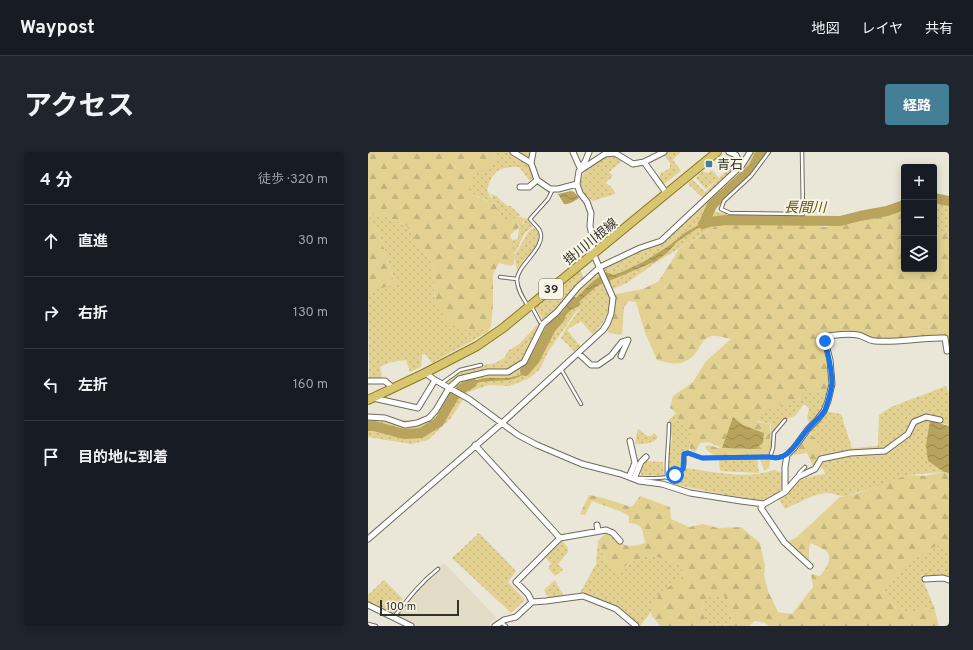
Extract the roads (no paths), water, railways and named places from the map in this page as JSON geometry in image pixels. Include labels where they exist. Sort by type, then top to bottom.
[{"type":"main road","name":"掛川川根線","points":[[370,399],[477,346],[530,306],[717,152]]},
{"type":"street","points":[[513,152],[531,163]]},
{"type":"street","points":[[533,152],[531,163],[537,180],[550,189],[558,189],[577,184]]},
{"type":"street","points":[[573,152],[580,169]]},
{"type":"street","points":[[368,539],[502,423],[608,324],[613,298],[594,253],[590,226],[591,214],[587,202],[580,193],[577,184],[579,171],[589,152]]},
{"type":"street","points":[[580,169],[604,153],[615,153],[633,164],[644,162],[664,152]]},
{"type":"street","points":[[729,152],[736,155],[741,166]]},
{"type":"street","points":[[368,417],[385,418],[405,425],[417,423],[429,418],[459,379],[488,372],[508,372],[524,362],[543,324],[557,312],[578,287],[600,268],[640,248],[661,241],[741,166],[750,152]]},
{"type":"street","points":[[644,162],[667,194]]},
{"type":"street","points":[[520,187],[529,187],[537,180]]},
{"type":"street","points":[[785,492],[786,455],[794,448],[824,411],[828,401],[832,383],[830,360],[825,341],[827,336],[842,334],[858,335],[873,341],[906,340],[932,337],[945,338],[947,350]]},
{"type":"street","points":[[578,353],[591,365],[598,365],[611,356],[622,342],[628,340],[621,356]]},
{"type":"street","points":[[425,373],[441,384],[469,399],[518,435],[537,445],[582,464],[643,482],[662,484],[690,493],[764,504]]},
{"type":"street","points":[[370,399],[418,408],[435,380]]},
{"type":"street","points":[[368,381],[385,381],[393,388]]},
{"type":"street","points":[[810,566],[784,542],[761,508],[764,504],[785,492],[798,477],[815,469],[821,459],[850,453],[885,451],[908,434],[914,422],[926,417],[940,420]]},
{"type":"street","points":[[630,442],[635,463],[631,478]]},
{"type":"street","points":[[475,445],[560,538]]},
{"type":"street","points":[[631,478],[640,462],[646,457]]},
{"type":"street","points":[[597,524],[598,531]]},
{"type":"street","points":[[532,602],[528,594],[516,582],[560,538],[606,530],[613,533],[620,541]]},
{"type":"street","points":[[925,578],[943,578],[949,580]]},
{"type":"street","points":[[495,626],[504,620],[516,617],[532,602],[584,596],[616,610],[636,626]]},
{"type":"street","points":[[368,605],[411,626]]},
{"type":"lane","points":[[769,152],[751,176],[724,201],[721,209],[730,213],[803,214],[802,152]]},
{"type":"lane","points":[[540,322],[519,291],[517,279],[519,273],[539,245],[541,236],[540,231],[530,219],[548,198],[553,189]]},
{"type":"lane","points":[[500,277],[517,279]]},
{"type":"lane","points":[[441,384],[460,370],[481,365]]},
{"type":"lane","points":[[561,369],[581,404]]},
{"type":"lane","points":[[770,457],[773,448],[774,433],[785,420]]},
{"type":"lane","points":[[667,478],[666,458],[669,442],[669,424]]},
{"type":"lane","points":[[631,478],[667,478],[675,475],[683,469],[684,454],[688,453],[702,458],[776,458],[786,455]]},
{"type":"lane","points":[[798,477],[799,473],[805,467]]},
{"type":"lane","points":[[393,617],[414,591],[438,570]]},
{"type":"lane","points":[[501,622],[506,626]]},
{"type":"lane","points":[[368,624],[376,626]]},
{"type":"water","points":[[571,191],[574,192],[579,198],[564,204],[558,194]]},
{"type":"water","points":[[708,220],[718,220],[696,229],[677,242],[667,253],[656,261],[597,286],[579,302],[581,304],[571,310],[553,328],[549,328],[573,296],[576,298],[592,282],[606,272],[613,275],[645,261],[670,245],[686,232]]},
{"type":"water","points":[[544,341],[531,366],[524,373],[516,378],[479,382],[463,390],[456,386],[486,378],[509,378],[520,375],[532,361]]},
{"type":"water","points":[[733,417],[743,425],[764,433],[763,443],[755,449],[722,448]]},
{"type":"water","points":[[930,421],[949,426],[949,473],[944,472],[928,461],[926,445]]},
{"type":"waterway","points":[[704,223],[712,205],[753,168],[761,152]]},
{"type":"waterway","name":"長間川","points":[[937,199],[949,201]]},
{"type":"waterway","name":"長間川","points":[[703,224],[726,220],[840,221],[887,211],[901,206]]},
{"type":"waterway","points":[[525,371],[535,359],[551,328],[560,318]]},
{"type":"waterway","points":[[368,426],[374,426],[404,434],[421,433],[439,422],[454,396],[463,388],[472,383]]},
{"type":"place","name":"青石","points":[[709,164]]}]
